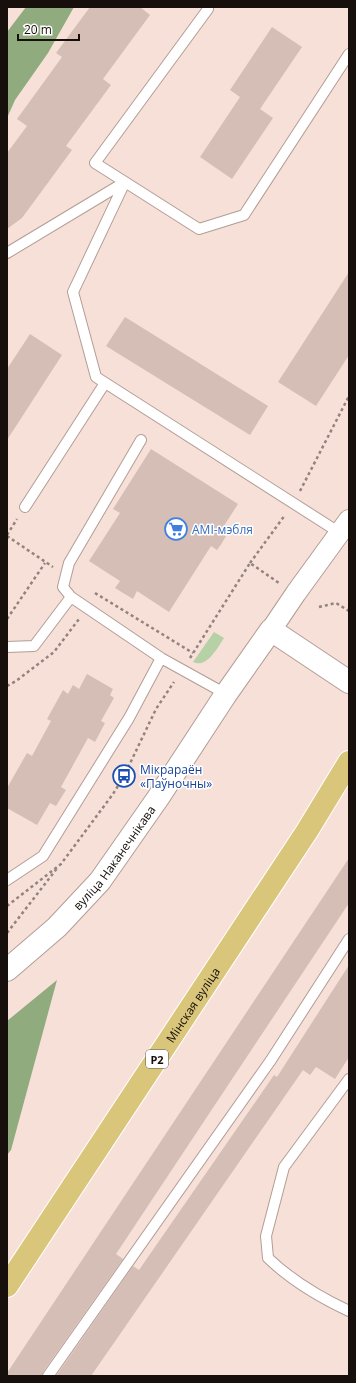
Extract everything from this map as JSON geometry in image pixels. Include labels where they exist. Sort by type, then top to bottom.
[{"type":"main road","points":[[271,630],[349,682]]},
{"type":"main road","name":"вуліца Наканечнікава","points":[[7,970],[57,927],[100,880],[158,798],[226,694],[271,630]]},
{"type":"main road","name":"Мінская вуліца","points":[[7,1286],[307,831],[349,762]]},
{"type":"street","name":"вуліца Наканечнікава","points":[[271,630],[300,587],[345,527]]},
{"type":"lane","points":[[208,9],[95,162],[199,229],[244,215],[349,54]]},
{"type":"lane","points":[[7,253],[125,182]]},
{"type":"lane","points":[[125,182],[73,292],[96,377],[294,503],[345,527]]},
{"type":"lane","points":[[25,507],[105,383]]},
{"type":"lane","points":[[141,440],[69,563],[63,587],[71,597],[161,658],[226,694]]},
{"type":"lane","points":[[7,647],[34,646],[71,597]]},
{"type":"lane","points":[[7,880],[43,856],[129,718],[161,658]]},
{"type":"lane","points":[[48,1376],[271,1060],[349,939]]},
{"type":"lane","points":[[349,1079],[284,1167],[266,1236],[268,1258],[283,1272],[320,1297],[349,1311]]},
{"type":"path","points":[[7,933],[113,794],[124,776],[156,709],[250,564],[294,503],[349,396]]},
{"type":"path","points":[[7,536],[45,563],[193,653]]},
{"type":"path","points":[[7,619],[45,563]]},
{"type":"path","points":[[250,564],[279,583]]},
{"type":"path","points":[[319,607],[336,603],[349,611]]},
{"type":"path","points":[[7,906],[61,864]]},
{"type":"green space","points":[[26,7],[74,7],[48,53],[15,100],[7,118],[7,32]]},
{"type":"green space","points":[[214,632],[224,638],[212,656],[203,662],[193,662]]},
{"type":"green space","points":[[57,980],[11,1150],[7,1155],[7,1021]]},
{"type":"building","points":[[90,7],[140,7],[150,15],[103,79],[111,85],[66,146],[72,150],[22,218],[7,229],[7,153],[27,126],[17,119],[62,57],[56,53]]},
{"type":"building","points":[[272,27],[302,47],[260,109],[273,118],[232,179],[200,157],[240,97],[230,90]]},
{"type":"building","points":[[349,272],[349,355],[316,406],[278,382]]},
{"type":"building","points":[[125,317],[268,406],[250,435],[106,346]]},
{"type":"building","points":[[30,334],[62,355],[7,440],[7,369]]},
{"type":"building","name":"AMI-мэбля","points":[[151,449],[238,504],[220,532],[226,536],[222,543],[217,550],[211,546],[169,612],[137,591],[133,599],[115,588],[120,581],[89,561],[120,513],[113,509]]},
{"type":"building","points":[[87,674],[113,689],[110,695],[114,698],[101,721],[105,723],[95,742],[88,738],[61,787],[66,790],[56,806],[50,803],[37,825],[7,808],[7,788],[27,753],[32,756],[51,721],[47,719],[63,690],[68,694],[73,685],[79,689]]},
{"type":"building","points":[[349,858],[349,903],[116,1254],[123,1259],[43,1372],[42,1376],[7,1376],[7,1373]]},
{"type":"building","points":[[349,965],[349,1057],[335,1079],[316,1067],[310,1075],[303,1070],[91,1376],[56,1376],[133,1266],[139,1270],[274,1075],[277,1077]]},
{"type":"place","name":"AMI-мэбля","points":[[176,529]]},
{"type":"place","name":"Мікрараён «Паўночны»","points":[[124,776]]}]
